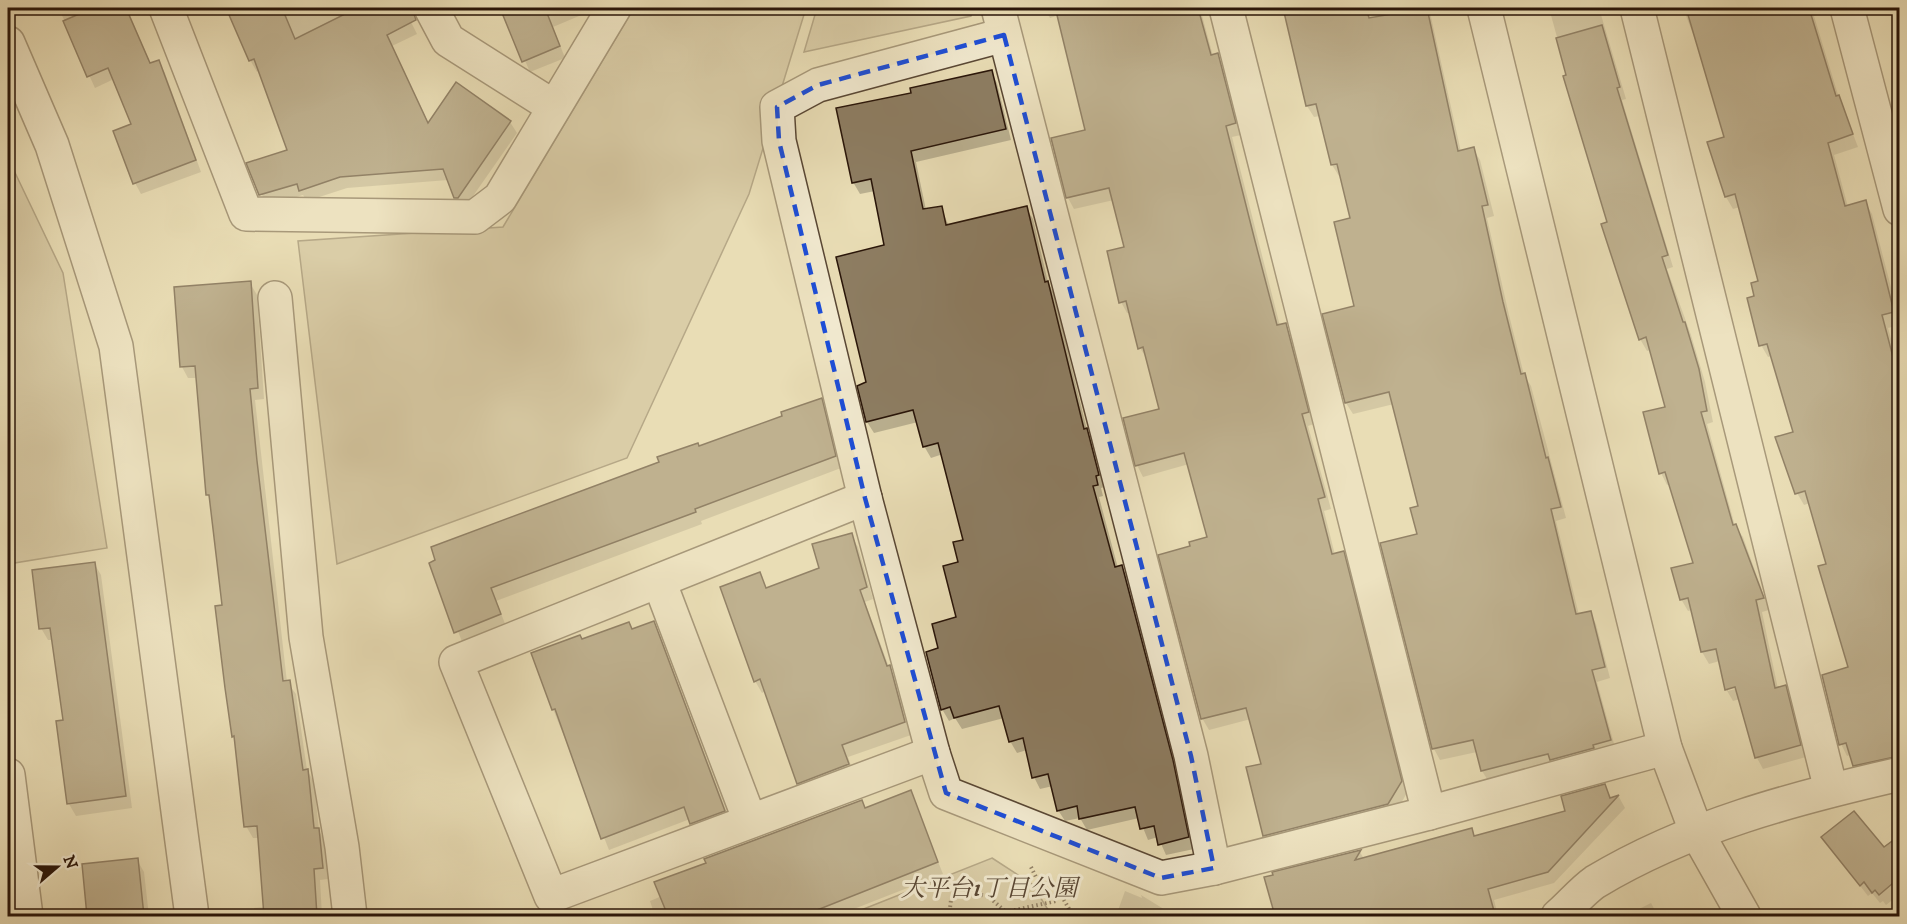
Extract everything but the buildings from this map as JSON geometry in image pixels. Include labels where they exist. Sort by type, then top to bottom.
[{"type":"street","points":[[166,8],[246,214],[475,217],[500,198],[614,8]]},
{"type":"street","points":[[431,8],[448,40],[554,107]]},
{"type":"street","points":[[1227,8],[1429,813]]},
{"type":"street","points":[[1484,8],[1665,748],[1695,831],[1744,916]]},
{"type":"street","points":[[1636,8],[1831,790]]},
{"type":"street","points":[[1847,8],[1899,210]]},
{"type":"street","points":[[1214,868],[1191,756],[1001,21],[818,85],[777,107],[779,141],[865,498],[933,753],[946,793],[1161,878],[1214,868],[1429,813],[1665,748]]},
{"type":"street","points":[[8,43],[52,145],[116,346],[192,916]]},
{"type":"street","points":[[275,298],[306,637],[342,847],[350,916]]},
{"type":"street","points":[[865,498],[456,662],[551,896],[933,753]]},
{"type":"street","points":[[659,581],[750,821]]},
{"type":"street","points":[[8,774],[26,916]]},
{"type":"street","points":[[1558,916],[1593,884],[1695,831],[1831,790],[1899,774]]},
{"type":"path","points":[[949,916],[951,900],[966,891],[989,897],[1005,914],[1056,901],[1055,884]]},
{"type":"highlighted area","points":[[1004,35],[1191,756],[1214,868],[1161,878],[946,793],[865,498],[779,141],[777,107],[818,85]]},
{"type":"green space","points":[[634,8],[806,8],[749,194],[627,458],[337,564],[298,241],[503,227]]},
{"type":"green space","points":[[817,8],[973,8],[971,16],[804,52]]},
{"type":"green space","points":[[8,158],[63,273],[107,548],[8,564]]},
{"type":"green space","name":"大平台1丁目公園","points":[[992,858],[1032,884],[1052,916],[846,916]]}]
